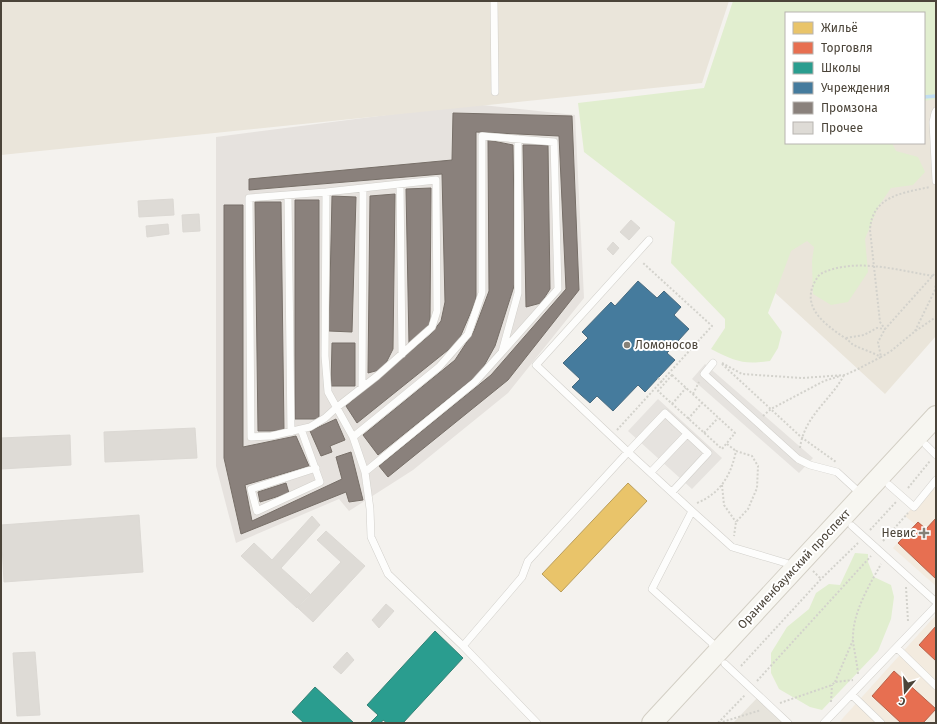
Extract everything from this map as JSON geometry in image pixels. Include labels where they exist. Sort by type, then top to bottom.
[{"type":"main road","name":"Ораниенбаумский проспект","points":[[800,573],[858,532],[895,490],[930,445],[936,416]]},
{"type":"main road","name":"Ораниенбаумский проспект","points":[[670,723],[725,664],[862,496],[930,445]]},
{"type":"main road","name":"Ораниенбаумский проспект","points":[[652,723],[725,664]]},
{"type":"lane","points":[[494,1],[495,92]]},
{"type":"lane","points":[[936,111],[934,113],[933,122],[936,181]]},
{"type":"lane","points":[[353,437],[439,366],[468,334],[482,293],[482,136],[554,142],[558,289],[475,382],[365,472]]},
{"type":"lane","points":[[502,352],[518,293],[518,139]]},
{"type":"lane","points":[[436,180],[437,311],[432,327],[325,418],[310,427],[271,436],[251,437],[249,198],[362,188],[436,180]]},
{"type":"lane","points":[[400,184],[402,354]]},
{"type":"lane","points":[[362,188],[362,387]]},
{"type":"lane","points":[[326,192],[325,356],[328,392],[353,437],[365,472],[370,509],[371,537],[388,574],[463,646],[537,723]]},
{"type":"lane","points":[[288,195],[290,432]]},
{"type":"lane","points":[[649,240],[536,365],[692,512],[732,547],[786,563],[800,573]]},
{"type":"lane","points":[[713,363],[704,374],[798,459],[810,465],[837,472],[862,496]]},
{"type":"lane","points":[[463,646],[522,577],[528,561],[665,413],[708,453],[672,492]]},
{"type":"lane","points":[[301,429],[316,468],[320,482],[257,511],[251,489],[316,468]]},
{"type":"lane","points":[[651,472],[687,434]]},
{"type":"lane","points":[[895,490],[914,507],[936,480]]},
{"type":"lane","points":[[692,512],[652,589],[712,643],[725,664],[788,723]]},
{"type":"lane","points":[[858,532],[936,602]]},
{"type":"lane","points":[[824,723],[936,606]]},
{"type":"lane","points":[[897,648],[936,686]]},
{"type":"lane","points":[[852,695],[881,723]]},
{"type":"path","points":[[884,329],[880,322],[870,230],[871,219],[876,208],[897,194],[936,186]]},
{"type":"path","points":[[612,435],[663,383],[712,326],[636,255]]},
{"type":"path","points":[[881,357],[851,343],[837,333],[817,313],[812,305],[810,297],[815,280],[820,274],[827,270],[849,266],[874,266],[933,276]]},
{"type":"path","points":[[881,357],[878,342],[884,329],[936,272]]},
{"type":"path","points":[[914,332],[935,290],[936,282]]},
{"type":"path","points":[[757,422],[771,410],[824,381],[845,375],[892,351],[914,332],[936,317]]},
{"type":"path","points":[[846,338],[864,335],[877,328],[884,329]]},
{"type":"path","points":[[838,463],[801,437],[717,360],[742,374],[802,378],[845,375]]},
{"type":"path","points":[[692,394],[704,374]]},
{"type":"path","points":[[672,375],[686,388],[735,433],[722,449],[658,391],[663,383],[672,375]]},
{"type":"path","points":[[798,459],[801,437],[816,411],[845,375]]},
{"type":"path","points":[[658,378],[663,383]]},
{"type":"path","points":[[672,404],[686,388]]},
{"type":"path","points":[[688,419],[702,403]]},
{"type":"path","points":[[704,434],[718,418]]},
{"type":"path","points":[[726,444],[736,451],[752,456],[758,466],[757,488],[748,509],[736,522],[732,547]]},
{"type":"path","points":[[725,664],[821,579],[858,532],[895,490],[930,445]]},
{"type":"path","points":[[686,506],[706,500],[722,485],[726,480],[733,464],[736,451]]},
{"type":"path","points":[[722,485],[724,505],[736,522]]},
{"type":"path","points":[[853,638],[859,679],[835,682],[832,685],[771,707],[718,723],[914,507]]},
{"type":"path","points":[[835,682],[853,638],[861,605],[881,564],[886,557]]},
{"type":"path","points":[[877,560],[881,564]]},
{"type":"path","points":[[901,582],[906,587],[909,635]]},
{"type":"shaded area","points":[[1,1],[729,1],[702,83],[1,155]]},
{"type":"shaded area","points":[[936,99],[936,336],[885,394],[760,279],[865,144],[925,144],[925,100]]},
{"type":"shaded area","points":[[473,104],[575,115],[584,298],[508,393],[413,470],[349,511],[339,499],[236,543],[216,466],[216,137]]},
{"type":"shaded area","points":[[705,364],[813,458],[799,473],[692,379]]},
{"type":"shaded area","points":[[658,399],[722,458],[692,489],[628,431]]},
{"type":"shaded area","points":[[936,481],[936,586],[893,548],[915,524],[905,516]]},
{"type":"shaded area","points":[[936,615],[936,723],[839,723],[843,718]]},
{"type":"shaded area","points":[[760,695],[792,723],[733,723]]},
{"type":"green space","points":[[733,1],[936,1],[936,99],[925,101],[925,12],[785,12],[785,144],[892,144],[896,151],[918,157],[925,172],[913,185],[891,188],[878,207],[865,239],[868,272],[848,302],[831,305],[813,294],[812,261],[814,247],[807,241],[791,251],[768,313],[782,332],[778,348],[770,361],[739,361],[711,349],[725,328],[725,319],[671,263],[675,222],[584,152],[578,103],[704,88]]},
{"type":"green space","points":[[855,553],[868,554],[868,562],[874,577],[891,585],[894,597],[891,619],[878,651],[822,710],[810,707],[779,689],[771,673],[771,653],[787,627],[809,609],[816,593],[829,584],[840,585]]},
{"type":"building: Жильё","points":[[628,483],[647,501],[561,592],[542,574]]},
{"type":"building: Торговля","points":[[936,518],[936,579],[898,543],[918,522],[926,529]]},
{"type":"building: Торговля","points":[[936,626],[936,661],[919,645]]},
{"type":"building: Торговля","points":[[894,671],[936,709],[923,723],[901,723],[872,696]]},
{"type":"building: Школы","points":[[435,631],[463,658],[403,723],[387,723],[383,720],[381,723],[370,723],[378,715],[367,705]]},
{"type":"building: Школы","points":[[315,687],[354,723],[304,723],[292,712]]},
{"type":"building: Учреждения","name":"Ломоносов","points":[[638,281],[657,298],[664,291],[681,307],[674,315],[689,329],[667,353],[675,360],[645,392],[638,385],[613,411],[597,396],[590,403],[572,387],[580,379],[563,363],[588,338],[582,332],[611,302],[615,306]]},
{"type":"building: Промзона","points":[[453,113],[572,116],[579,290],[508,380],[388,477],[379,466],[491,375],[566,289],[559,136],[476,132],[476,300],[458,342],[357,423],[346,406],[431,334],[441,321],[445,302],[442,174],[249,190],[249,179],[452,160]]},
{"type":"building: Промзона","points":[[488,140],[513,145],[515,283],[495,346],[480,373],[378,455],[363,435],[455,360],[474,331],[489,291]]},
{"type":"building: Промзона","points":[[523,145],[548,145],[550,289],[541,303],[526,307]]},
{"type":"building: Промзона","points":[[431,188],[430,323],[409,344],[406,189]]},
{"type":"building: Промзона","points":[[395,194],[393,349],[383,369],[368,373],[370,196]]},
{"type":"building: Промзона","points":[[332,196],[356,197],[352,332],[329,331]]},
{"type":"building: Промзона","points":[[295,200],[319,200],[319,419],[295,419]]},
{"type":"building: Промзона","points":[[255,202],[281,202],[284,431],[258,431]]},
{"type":"building: Промзона","points":[[224,205],[243,205],[243,447],[296,436],[309,466],[245,485],[252,521],[342,479],[336,457],[351,452],[363,500],[349,502],[346,492],[241,534],[224,458]]},
{"type":"building: Промзона","points":[[332,343],[355,343],[355,386],[331,386]]},
{"type":"building: Промзона","points":[[336,419],[345,440],[330,446],[332,452],[321,456],[310,431]]},
{"type":"building: Промзона","points":[[286,483],[289,493],[260,502],[258,492]]},
{"type":"building: Прочее","points":[[173,199],[174,215],[139,217],[138,201]]},
{"type":"building: Прочее","points":[[199,214],[200,231],[183,232],[182,215]]},
{"type":"building: Прочее","points":[[631,220],[640,228],[629,240],[620,232]]},
{"type":"building: Прочее","points":[[168,224],[169,234],[147,237],[146,226]]},
{"type":"building: Прочее","points":[[613,242],[619,248],[613,255],[607,249]]},
{"type":"building: Прочее","points":[[195,428],[197,458],[105,462],[104,432]]},
{"type":"building: Прочее","points":[[70,435],[71,465],[1,469],[1,438]]},
{"type":"building: Прочее","points":[[139,515],[143,572],[4,582],[1,525]]},
{"type":"building: Прочее","points":[[312,516],[320,525],[281,568],[310,594],[297,608],[241,556],[254,543],[272,560]]},
{"type":"building: Прочее","points":[[326,531],[365,566],[313,622],[298,608],[341,562],[317,540]]},
{"type":"building: Прочее","points":[[386,604],[394,611],[379,628],[372,620]]},
{"type":"building: Прочее","points":[[35,652],[40,715],[17,716],[13,653]]},
{"type":"building: Прочее","points":[[347,652],[354,660],[341,674],[333,667]]},
{"type":"waterway","points":[[925,97],[936,96]]},
{"type":"place","name":"Ломоносов","points":[[627,345]]},
{"type":"place","name":"Невис","points":[[924,533]]}]
